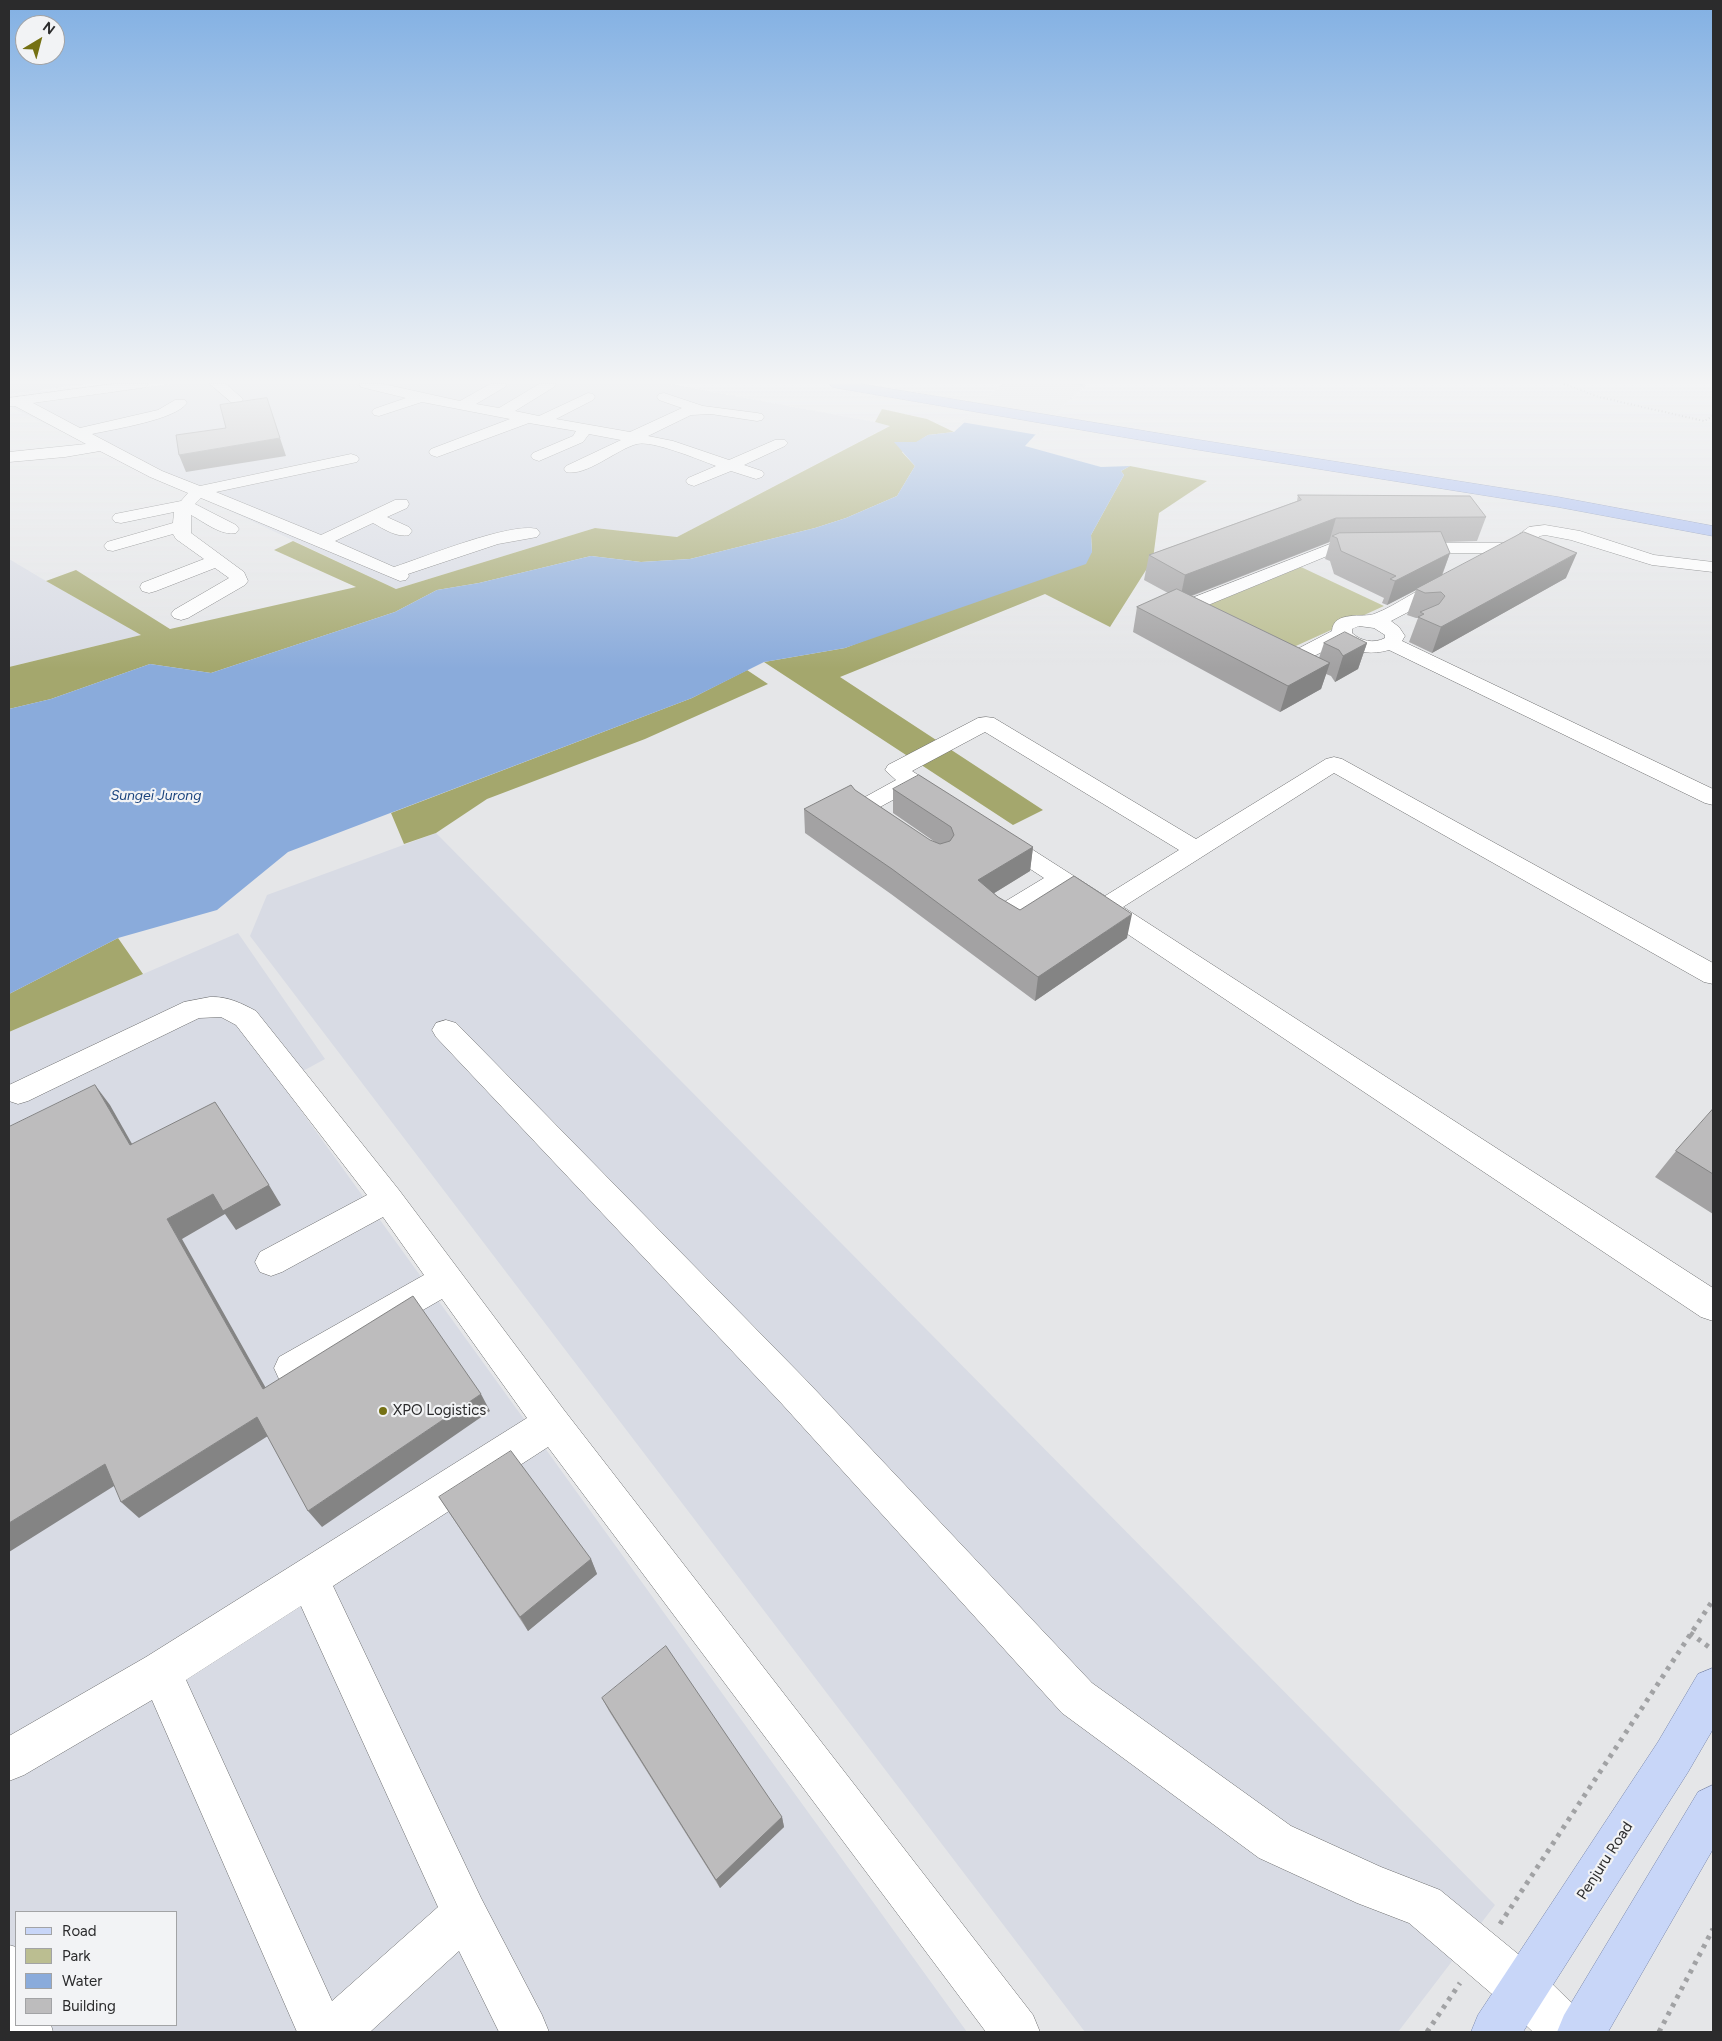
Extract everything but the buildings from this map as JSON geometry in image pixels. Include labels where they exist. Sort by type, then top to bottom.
[{"type":"highway","points":[[1365,479],[1711,559]]},
{"type":"highway","points":[[1413,479],[1548,501],[1713,531]]},
{"type":"main road","name":"Penjuru Road","points":[[1495,2032],[1673,1757],[1713,1689]]},
{"type":"main road","points":[[1581,2032],[1713,1807]]},
{"type":"street","points":[[171,479],[397,574],[495,538],[531,533]]},
{"type":"street","points":[[121,518],[184,505],[199,491],[253,479]]},
{"type":"street","points":[[694,481],[698,479]]},
{"type":"street","points":[[321,541],[402,504]]},
{"type":"street","points":[[181,614],[238,581],[238,576],[182,535],[184,505]]},
{"type":"street","points":[[184,505],[230,529]]},
{"type":"street","points":[[373,517],[403,531]]},
{"type":"street","points":[[113,546],[182,526]]},
{"type":"street","points":[[1483,565],[1500,556],[1536,531],[1560,531],[1652,560],[1711,559]]},
{"type":"street","points":[[1207,623],[1181,609],[1330,549],[1378,548]]},
{"type":"street","points":[[1397,548],[1511,548]]},
{"type":"street","points":[[149,587],[218,560]]},
{"type":"street","points":[[1374,622],[1456,579]]},
{"type":"street","points":[[1391,638],[1386,626],[1374,622],[1356,620],[1347,622],[1340,630],[1350,641],[1391,638],[1713,798]]},
{"type":"street","points":[[1308,674],[1276,658],[1342,634]]},
{"type":"street","points":[[1352,663],[1369,654],[1391,638]]},
{"type":"street","points":[[961,814],[896,770],[986,723],[1197,850]]},
{"type":"street","points":[[1105,907],[1334,764],[1713,975]]},
{"type":"street","points":[[902,833],[864,807],[911,781]]},
{"type":"street","points":[[986,830],[1713,1306]]},
{"type":"street","points":[[1005,913],[1061,879]]},
{"type":"street","points":[[18,1093],[194,1009],[213,1006],[229,1007],[246,1018],[388,1199],[551,1422],[1016,2032]]},
{"type":"street","points":[[446,1030],[794,1392],[1076,1698],[1275,1842],[1373,1887],[1424,1906],[1523,1989],[1567,2032]]},
{"type":"street","points":[[271,1262],[388,1199]]},
{"type":"street","points":[[291,1368],[446,1279]]},
{"type":"street","points":[[9,1760],[161,1672],[530,1438],[551,1422]]},
{"type":"street","points":[[309,1579],[465,1914],[525,2032]]},
{"type":"street","points":[[161,1672],[321,2032]]},
{"type":"street","points":[[334,2032],[465,1914]]},
{"type":"street","points":[[9,1968],[15,1988]]},
{"type":"path","points":[[1427,2032],[1713,1600]]},
{"type":"path","points":[[1690,1633],[1713,1650]]},
{"type":"path","points":[[1659,2032],[1713,1928]]},
{"type":"shaded area","points":[[163,479],[787,479],[677,537],[595,528],[396,589]]},
{"type":"shaded area","points":[[9,559],[46,581],[141,635],[9,667]]},
{"type":"shaded area","points":[[436,833],[1495,1905],[1398,2032],[1085,2032],[250,936],[267,895]]},
{"type":"shaded area","points":[[238,933],[325,1059],[281,1083],[967,2032],[9,2032],[9,1032]]},
{"type":"green space","points":[[788,479],[907,479],[897,496],[846,518],[815,528],[690,559],[641,562],[591,556],[479,583],[437,590],[395,612],[211,673],[150,664],[51,699],[9,709],[9,667],[141,635],[46,581],[76,570],[170,629],[356,587],[274,550],[293,541],[396,589],[595,528],[677,537]]},
{"type":"green space","points":[[1122,479],[1198,479],[1207,481],[1159,513],[1153,559],[1110,627],[1045,594],[840,677],[1043,810],[1013,825],[764,662],[845,648],[1092,552],[1091,535]]},
{"type":"green space","points":[[1301,567],[1384,606],[1287,650],[1206,606]]},
{"type":"green space","points":[[747,670],[768,684],[645,739],[487,799],[436,833],[404,844],[391,813],[692,698]]},
{"type":"green space","points":[[118,938],[143,974],[9,1032],[9,994]]},
{"type":"water","name":"Sungei Jurong","points":[[907,479],[1122,479],[1091,535],[1092,552],[1086,564],[845,648],[764,662],[692,698],[288,852],[217,910],[118,938],[9,994],[9,709],[51,699],[150,664],[211,673],[395,612],[437,590],[479,583],[591,556],[641,562],[690,559],[815,528],[846,518],[897,496]]},
{"type":"place","name":"XPO Logistics","points":[[383,1411]]}]
